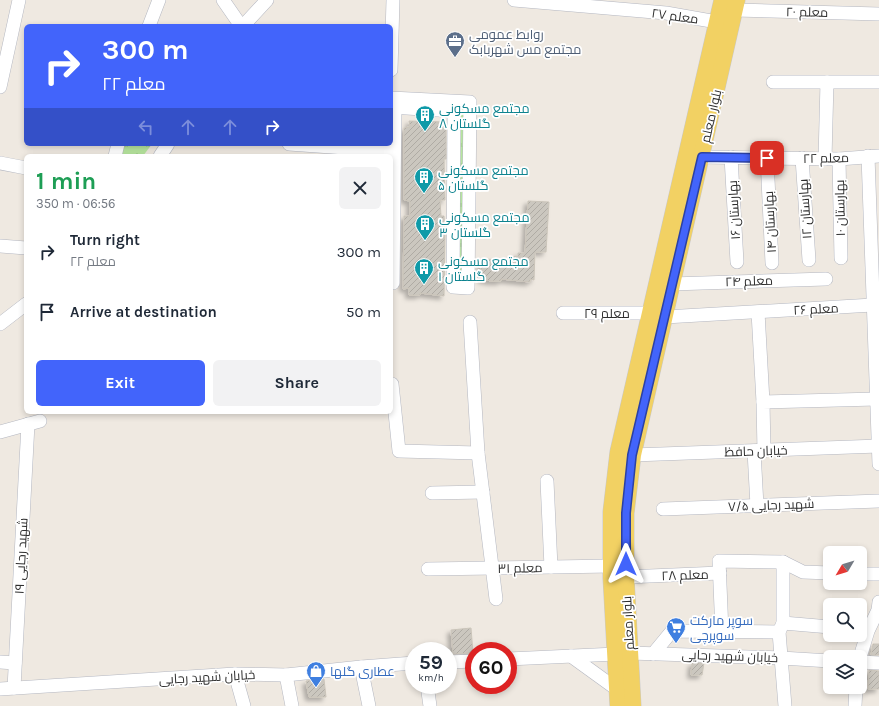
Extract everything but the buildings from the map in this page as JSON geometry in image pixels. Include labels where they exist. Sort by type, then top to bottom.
[{"type":"main road","name":"بلوار معلم","points":[[618,698],[623,653],[626,577],[626,513],[632,455],[658,315],[675,238],[722,0]]},
{"type":"main road","name":"بلوار معلم","points":[[633,706],[623,653],[611,566],[611,512],[618,452],[658,315],[672,284],[675,238],[702,157],[736,5]]},
{"type":"street","points":[[0,87],[19,0]]},
{"type":"street","points":[[150,24],[159,0]]},
{"type":"street","points":[[223,0],[241,24]]},
{"type":"street","points":[[244,24],[267,0]]},
{"type":"street","points":[[392,24],[393,0]]},
{"type":"street","name":"معلم ۲۷","points":[[514,0],[666,13],[717,22]]},
{"type":"street","name":"معلم ۲۰","points":[[736,5],[879,14]]},
{"type":"street","points":[[774,82],[879,82]]},
{"type":"street","points":[[825,158],[827,82]]},
{"type":"street","points":[[393,104],[454,106],[470,102],[468,288],[453,287],[454,106]]},
{"type":"street","points":[[322,146],[388,150]]},
{"type":"street","points":[[874,156],[871,234],[879,464]]},
{"type":"street","name":"معلم ۲۲","points":[[702,157],[839,159],[874,156]]},
{"type":"street","name":"بهارستان ۱۶","points":[[731,157],[737,262]]},
{"type":"street","name":"بهارستان ۱۴","points":[[767,158],[772,263]]},
{"type":"street","name":"بهارستان ۱۲","points":[[802,158],[808,260]]},
{"type":"street","name":"بهارستان ۱۰","points":[[839,159],[841,258]]},
{"type":"street","points":[[0,163],[24,168]]},
{"type":"street","points":[[0,246],[24,248]]},
{"type":"street","name":"معلم ۲۴","points":[[672,284],[826,279]]},
{"type":"street","name":"معلم ۲۶","points":[[658,315],[758,312],[873,305]]},
{"type":"street","points":[[0,324],[24,306]]},
{"type":"street","points":[[756,506],[762,402],[758,312]]},
{"type":"street","name":"معلم ۲۹","points":[[563,313],[658,315]]},
{"type":"street","points":[[470,322],[478,453],[496,599]]},
{"type":"street","points":[[393,394],[399,451],[478,453]]},
{"type":"street","points":[[762,402],[876,399]]},
{"type":"street","name":"شهید رجایی ۱۹","points":[[0,432],[34,422],[14,688]]},
{"type":"street","name":"خیابان حافظ","points":[[632,455],[878,446]]},
{"type":"street","points":[[547,481],[551,567]]},
{"type":"street","points":[[432,493],[483,492]]},
{"type":"street","name":"شهید رجایی ۷/۵","points":[[663,509],[879,501]]},
{"type":"street","points":[[722,632],[719,561],[783,562],[803,572],[823,573]]},
{"type":"street","points":[[783,562],[781,658],[785,706]]},
{"type":"street","name":"معلم ۳۱","points":[[428,569],[611,566]]},
{"type":"street","name":"معلم ۲۸","points":[[626,577],[720,573]]},
{"type":"street","points":[[867,574],[879,574]]},
{"type":"street","points":[[867,626],[878,610],[879,602]]},
{"type":"street","points":[[653,654],[672,631],[722,632],[781,627],[823,627]]},
{"type":"street","name":"خیابان شهید رجایی","points":[[517,659],[623,653],[823,661]]},
{"type":"street","points":[[571,656],[618,698]]},
{"type":"street","points":[[0,662],[15,663]]},
{"type":"street","points":[[867,662],[879,663]]},
{"type":"street","name":"خیابان شهید رجایی","points":[[0,689],[235,674],[286,675],[361,666],[405,664]]},
{"type":"street","points":[[361,666],[369,706]]},
{"type":"street","points":[[235,674],[244,706]]},
{"type":"street","points":[[286,675],[292,706]]},
{"type":"street","points":[[428,694],[430,706]]},
{"type":"street","points":[[855,706],[856,694]]},
{"type":"green space","points":[[455,102],[469,103],[467,287],[454,286]]},
{"type":"green space","points":[[122,146],[150,146],[144,154],[120,154]]},
{"type":"place","name":"روابط عمومی مجتمع مس شهربابک","points":[[455,58]]},
{"type":"place","name":"مجتمع مسکونی گلستان ۸","points":[[425,132]]},
{"type":"place","name":"مجتمع مسکونی گلستان ۵","points":[[424,194]]},
{"type":"place","name":"مجتمع مسکونی گلستان ۳","points":[[425,241]]},
{"type":"place","name":"مجتمع مسکونی گلستان ۱","points":[[424,285]]},
{"type":"place","name":"سوپر مارکت سوپرچی","points":[[676,644]]},
{"type":"place","name":"عطاری گلها","points":[[316,688]]},
{"type":"route","points":[[626,564],[626,513],[632,455],[702,157],[767,158]]}]
